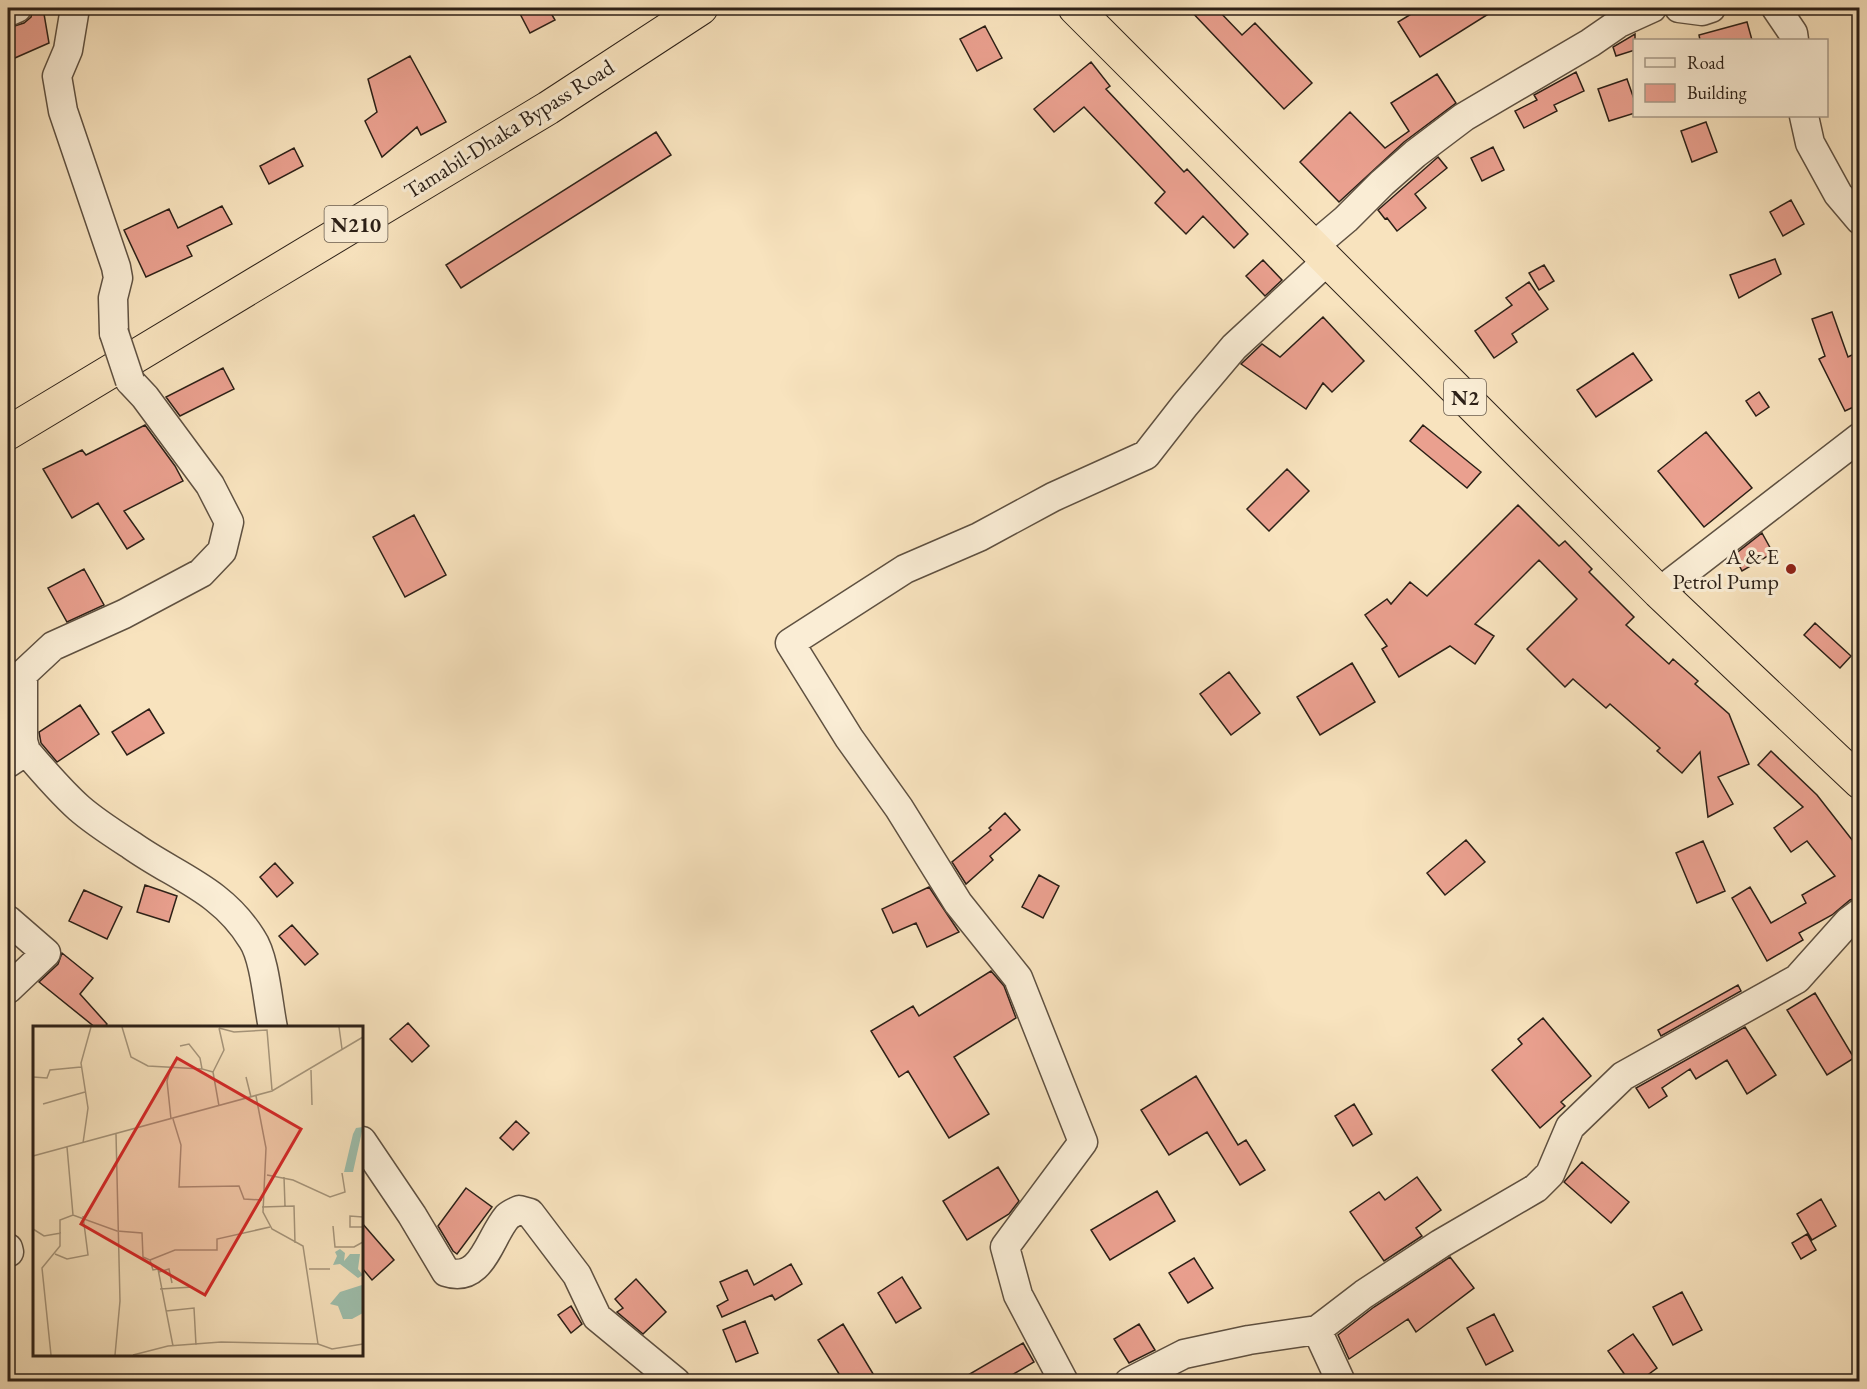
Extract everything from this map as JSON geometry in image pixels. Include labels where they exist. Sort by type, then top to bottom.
[{"type":"highway","name":"Tamabil-Dhaka Bypass Road","points":[[8,434],[548,108],[701,8]]},
{"type":"highway","name":"N2","points":[[1075,8],[1659,592],[1860,782]]},
{"type":"street","points":[[8,12],[17,8]]},
{"type":"street","points":[[75,8],[68,50],[57,76],[63,111],[116,267],[118,278],[113,298],[114,333],[130,381],[145,397],[210,484],[229,522],[222,551],[201,573],[124,614],[53,646],[23,674],[23,741],[17,757],[50,778],[80,809],[133,847],[196,883],[232,913],[253,940],[259,954],[273,1026]]},
{"type":"street","points":[[1064,1382],[1018,1295],[1005,1247],[1083,1142],[1018,978],[958,903],[898,808],[849,738],[790,643],[905,569],[979,537],[1053,497],[1146,455],[1234,347],[1321,253],[1346,219],[1382,183],[1415,154],[1464,117],[1590,43],[1619,23],[1652,8]]},
{"type":"street","points":[[1679,8],[1702,11],[1711,8]]},
{"type":"street","points":[[1776,8],[1793,33],[1794,39]]},
{"type":"street","points":[[1804,117],[1810,143],[1838,194],[1860,220]]},
{"type":"street","points":[[1659,592],[1860,437]]},
{"type":"street","points":[[1129,1382],[1184,1354],[1249,1340],[1317,1330],[1364,1294],[1536,1188],[1550,1174],[1570,1127],[1623,1076],[1797,980],[1848,922],[1860,914]]},
{"type":"street","points":[[8,920],[46,953],[8,989]]},
{"type":"street","points":[[363,1142],[412,1215],[446,1272],[455,1275],[474,1268],[508,1216],[519,1210],[530,1213],[578,1275],[597,1317],[676,1382]]},
{"type":"street","points":[[1317,1330],[1341,1382]]},
{"type":"building","points":[[43,8],[49,43],[8,61],[8,28],[24,23],[31,17],[33,9]]},
{"type":"building","points":[[517,8],[548,8],[555,20],[530,33]]},
{"type":"building","points":[[1188,8],[1216,8],[1242,35],[1255,23],[1312,83],[1284,109]]},
{"type":"building","points":[[1421,8],[1498,8],[1420,57],[1398,22]]},
{"type":"building","points":[[1747,22],[1752,39],[1700,39],[1699,35]]},
{"type":"building","points":[[985,26],[1002,58],[977,71],[960,39]]},
{"type":"building","points":[[1635,34],[1633,51],[1616,56],[1613,47]]},
{"type":"building","points":[[410,56],[446,122],[421,135],[417,127],[382,157],[365,121],[377,112],[368,79]]},
{"type":"building","points":[[1091,62],[1110,86],[1106,89],[1184,172],[1187,169],[1248,234],[1234,248],[1203,216],[1186,234],[1155,203],[1165,192],[1084,107],[1054,132],[1034,109]]},
{"type":"building","points":[[1576,72],[1584,91],[1554,105],[1557,111],[1524,128],[1515,111],[1537,100],[1534,95]]},
{"type":"building","points":[[1437,74],[1456,103],[1404,142],[1339,202],[1300,162],[1350,112],[1385,148],[1409,131],[1391,103]]},
{"type":"building","points":[[1627,79],[1633,96],[1633,114],[1609,121],[1598,89]]},
{"type":"building","points":[[1706,122],[1717,152],[1692,162],[1681,131]]},
{"type":"building","points":[[656,132],[671,155],[461,288],[446,265]]},
{"type":"building","points":[[1493,147],[1504,170],[1482,181],[1471,158]]},
{"type":"building","points":[[294,148],[303,166],[269,184],[260,166]]},
{"type":"building","points":[[1438,157],[1447,168],[1415,194],[1426,208],[1397,231],[1378,210]]},
{"type":"building","points":[[1791,200],[1804,224],[1783,236],[1770,212]]},
{"type":"building","points":[[222,206],[232,224],[187,246],[192,256],[146,277],[124,230],[169,209],[178,228]]},
{"type":"building","points":[[1775,259],[1781,274],[1739,298],[1730,275]]},
{"type":"building","points":[[1263,260],[1282,280],[1265,296],[1246,276]]},
{"type":"building","points":[[1544,265],[1554,281],[1539,290],[1529,273]]},
{"type":"building","points":[[1529,282],[1548,309],[1512,334],[1517,342],[1494,358],[1475,331],[1512,305],[1506,298]]},
{"type":"building","points":[[1832,312],[1848,357],[1860,351],[1860,404],[1845,411],[1819,359],[1825,356],[1812,319]]},
{"type":"building","points":[[1323,317],[1364,361],[1332,392],[1323,383],[1306,409],[1241,364],[1262,344],[1280,357]]},
{"type":"building","points":[[1633,353],[1652,380],[1596,417],[1577,390]]},
{"type":"building","points":[[223,368],[234,389],[180,416],[166,397]]},
{"type":"building","points":[[1759,392],[1769,407],[1756,416],[1746,401]]},
{"type":"building","points":[[145,425],[175,466],[183,481],[124,511],[144,539],[127,549],[98,503],[72,518],[43,469],[82,450],[86,455]]},
{"type":"building","points":[[1423,425],[1481,472],[1467,488],[1410,441]]},
{"type":"building","points":[[1706,432],[1752,488],[1704,527],[1658,471]]},
{"type":"building","points":[[1287,469],[1309,491],[1269,531],[1247,509]]},
{"type":"building","points":[[1518,505],[1559,546],[1565,541],[1592,569],[1589,572],[1634,617],[1626,625],[1669,664],[1673,659],[1698,681],[1695,684],[1729,714],[1749,764],[1718,777],[1733,804],[1708,817],[1700,752],[1682,773],[1657,751],[1660,748],[1610,704],[1606,708],[1573,679],[1565,687],[1527,649],[1577,599],[1539,560],[1475,624],[1494,636],[1475,664],[1450,646],[1399,677],[1382,649],[1387,646],[1365,615],[1387,599],[1391,604],[1410,582],[1427,596]]},
{"type":"building","points":[[414,515],[446,575],[405,597],[373,537]]},
{"type":"building","points":[[1762,533],[1773,553],[1742,571],[1734,555]]},
{"type":"building","points":[[84,569],[104,605],[67,622],[48,588]]},
{"type":"building","points":[[1815,623],[1851,656],[1840,668],[1804,635]]},
{"type":"building","points":[[1352,663],[1375,702],[1320,735],[1297,697]]},
{"type":"building","points":[[1229,672],[1260,713],[1231,735],[1200,694]]},
{"type":"building","points":[[80,705],[99,734],[57,762],[41,743],[39,732]]},
{"type":"building","points":[[149,709],[164,733],[127,755],[112,732]]},
{"type":"building","points":[[1771,751],[1817,795],[1860,850],[1860,897],[1850,900],[1832,915],[1799,933],[1803,940],[1767,961],[1732,898],[1750,887],[1771,923],[1806,903],[1802,895],[1835,876],[1807,841],[1791,852],[1774,828],[1803,807],[1758,765]]},
{"type":"building","points":[[1005,813],[1020,830],[990,856],[993,860],[966,884],[952,862],[991,830],[989,828]]},
{"type":"building","points":[[1466,840],[1485,862],[1445,895],[1427,873]]},
{"type":"building","points":[[1703,841],[1725,891],[1697,903],[1676,853]]},
{"type":"building","points":[[275,863],[293,883],[277,897],[260,877]]},
{"type":"building","points":[[1039,875],[1059,886],[1043,918],[1022,907]]},
{"type":"building","points":[[145,885],[177,896],[169,922],[137,912]]},
{"type":"building","points":[[929,887],[959,932],[927,947],[916,923],[893,933],[882,909]]},
{"type":"building","points":[[84,890],[122,907],[107,939],[69,921]]},
{"type":"building","points":[[292,925],[318,954],[305,965],[279,936]]},
{"type":"building","points":[[62,953],[93,978],[80,994],[107,1024],[106,1026],[94,1026],[39,982],[58,964]]},
{"type":"building","points":[[991,971],[1004,986],[1016,1018],[954,1057],[989,1114],[949,1138],[908,1071],[899,1077],[871,1031],[913,1006],[919,1016]]},
{"type":"building","points":[[1738,985],[1741,991],[1661,1036],[1658,1030]]},
{"type":"building","points":[[1815,993],[1854,1058],[1827,1075],[1787,1010]]},
{"type":"building","points":[[1543,1018],[1591,1076],[1561,1102],[1565,1106],[1540,1128],[1492,1070],[1522,1044],[1518,1039]]},
{"type":"building","points":[[408,1023],[429,1046],[412,1062],[390,1039]]},
{"type":"building","points":[[1745,1027],[1776,1075],[1747,1094],[1727,1060],[1696,1079],[1690,1069],[1662,1088],[1667,1096],[1649,1108],[1636,1088]]},
{"type":"building","points":[[1196,1076],[1238,1145],[1246,1140],[1265,1170],[1240,1185],[1207,1132],[1169,1155],[1141,1110]]},
{"type":"building","points":[[1354,1104],[1372,1134],[1353,1146],[1335,1116]]},
{"type":"building","points":[[516,1121],[529,1133],[513,1150],[500,1138]]},
{"type":"building","points":[[1582,1162],[1629,1202],[1611,1223],[1564,1182]]},
{"type":"building","points":[[998,1167],[1019,1201],[1009,1214],[967,1240],[943,1201]]},
{"type":"building","points":[[1417,1177],[1441,1210],[1416,1228],[1422,1236],[1384,1261],[1350,1212],[1379,1192],[1385,1200]]},
{"type":"building","points":[[466,1188],[492,1207],[457,1254],[438,1226]]},
{"type":"building","points":[[1157,1191],[1175,1221],[1110,1260],[1091,1230]]},
{"type":"building","points":[[1821,1199],[1836,1226],[1812,1240],[1797,1214]]},
{"type":"building","points":[[363,1224],[394,1260],[372,1280],[363,1269]]},
{"type":"building","points":[[1807,1234],[1816,1250],[1801,1259],[1792,1243]]},
{"type":"building","points":[[1450,1257],[1474,1288],[1416,1332],[1408,1319],[1349,1359],[1338,1335],[1374,1307]]},
{"type":"building","points":[[1194,1258],[1213,1288],[1188,1303],[1169,1273]]},
{"type":"building","points":[[791,1264],[802,1284],[775,1300],[772,1295],[722,1317],[717,1306],[728,1300],[720,1282],[747,1270],[754,1285]]},
{"type":"building","points":[[902,1277],[921,1308],[896,1323],[878,1293]]},
{"type":"building","points":[[636,1279],[666,1312],[643,1334],[617,1312],[623,1308],[615,1299]]},
{"type":"building","points":[[1682,1292],[1702,1330],[1673,1345],[1653,1307]]},
{"type":"building","points":[[571,1306],[582,1324],[571,1333],[558,1315]]},
{"type":"building","points":[[1494,1314],[1513,1351],[1486,1365],[1467,1328]]},
{"type":"building","points":[[745,1321],[758,1353],[736,1362],[723,1330]]},
{"type":"building","points":[[843,1324],[878,1382],[844,1382],[818,1340]]},
{"type":"building","points":[[1139,1324],[1155,1350],[1129,1363],[1114,1339]]},
{"type":"building","points":[[1633,1334],[1657,1368],[1638,1382],[1630,1382],[1608,1351]]},
{"type":"building","points":[[1023,1343],[1034,1362],[1000,1382],[956,1382]]},
{"type":"place","name":"A & E Petrol Pump","points":[[1791,569]]}]
